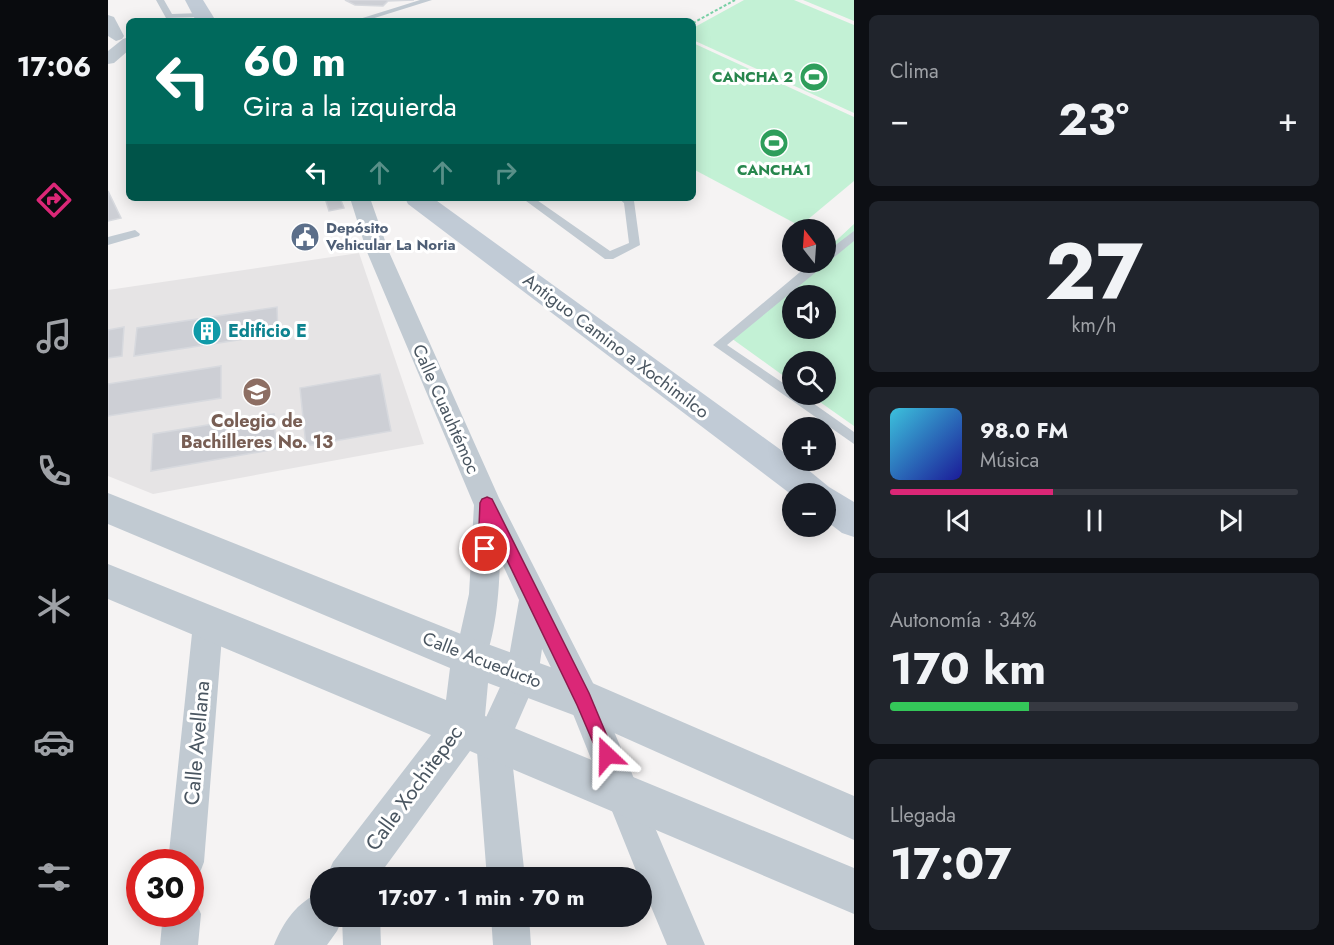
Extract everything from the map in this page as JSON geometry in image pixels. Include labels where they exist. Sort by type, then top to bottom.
[{"type":"main road","name":"Antiguo Camino a Xochimilco","points":[[421,201],[801,483]]},
{"type":"main road","points":[[836,508],[854,522]]},
{"type":"street","points":[[108,20],[120,38],[108,59]]},
{"type":"street","name":"Calle Cuauhtémoc","points":[[361,201],[378,252],[487,503],[583,699],[686,945]]},
{"type":"street","points":[[471,657],[484,594],[487,503]]},
{"type":"street","name":"Calle Acueducto","points":[[116,518],[583,699],[854,818]]},
{"type":"street","points":[[108,581],[208,624],[622,792],[854,891]]},
{"type":"street","points":[[504,867],[478,734],[522,676],[534,600]]},
{"type":"street","name":"Calle Avellana","points":[[187,849],[208,624]]},
{"type":"street","name":"Calle Xochitepec","points":[[362,867],[478,734],[471,657]]},
{"type":"street","points":[[179,945],[181,927]]},
{"type":"street","points":[[298,945],[312,927]]},
{"type":"street","points":[[361,927],[362,945]]},
{"type":"street","points":[[511,927],[512,945]]},
{"type":"lane","points":[[160,0],[169,16],[200,12]]},
{"type":"lane","points":[[367,18],[428,0]]},
{"type":"lane","points":[[531,201],[609,256],[635,245],[629,201]]},
{"type":"lane","points":[[108,241],[135,234]]},
{"type":"lane","points":[[836,250],[854,235]]},
{"type":"lane","points":[[807,273],[719,345],[854,439]]},
{"type":"path","points":[[696,21],[735,0]]},
{"type":"shaded area","name":"Colegio de Bachilleres No. 13","points":[[359,253],[424,444],[153,494],[108,476],[108,290]]},
{"type":"green space","name":"CANCHA 2","points":[[744,0],[794,0],[854,25],[854,113],[696,41],[696,26]]},
{"type":"green space","points":[[803,0],[854,0],[854,21]]},
{"type":"green space","name":"CANCHA1","points":[[696,44],[854,117],[854,181],[808,219],[787,219],[696,171]]},
{"type":"green space","points":[[854,224],[854,426],[824,405],[836,405],[836,351],[782,351],[782,375],[731,338],[782,297],[782,339],[836,339],[836,285],[797,285],[811,273],[836,273],[836,241]]},
{"type":"building","points":[[345,0],[414,0],[388,1],[383,6],[355,5]]},
{"type":"building","points":[[108,191],[121,218],[108,221]]},
{"type":"building","points":[[326,201],[341,201],[344,208],[329,211]]},
{"type":"building","name":"Edificio E","points":[[277,307],[278,334],[134,356],[137,328]]},
{"type":"building","points":[[124,327],[122,356],[108,358],[108,330]]},
{"type":"building","points":[[221,366],[221,398],[108,416],[108,384]]},
{"type":"building","points":[[380,374],[391,431],[306,446],[300,388]]},
{"type":"building","points":[[274,414],[276,449],[151,471],[153,434]]},
{"type":"place","name":"CANCHA 2","points":[[814,77]]},
{"type":"place","name":"CANCHA1","points":[[774,143]]},
{"type":"place","name":"Depósito Vehicular La Noria","points":[[305,237]]},
{"type":"place","name":"Edificio E","points":[[207,331]]},
{"type":"place","name":"Colegio de Bachilleres No. 13","points":[[257,392]]},
{"type":"route","points":[[485,549],[487,503],[583,699],[607,755]]}]
